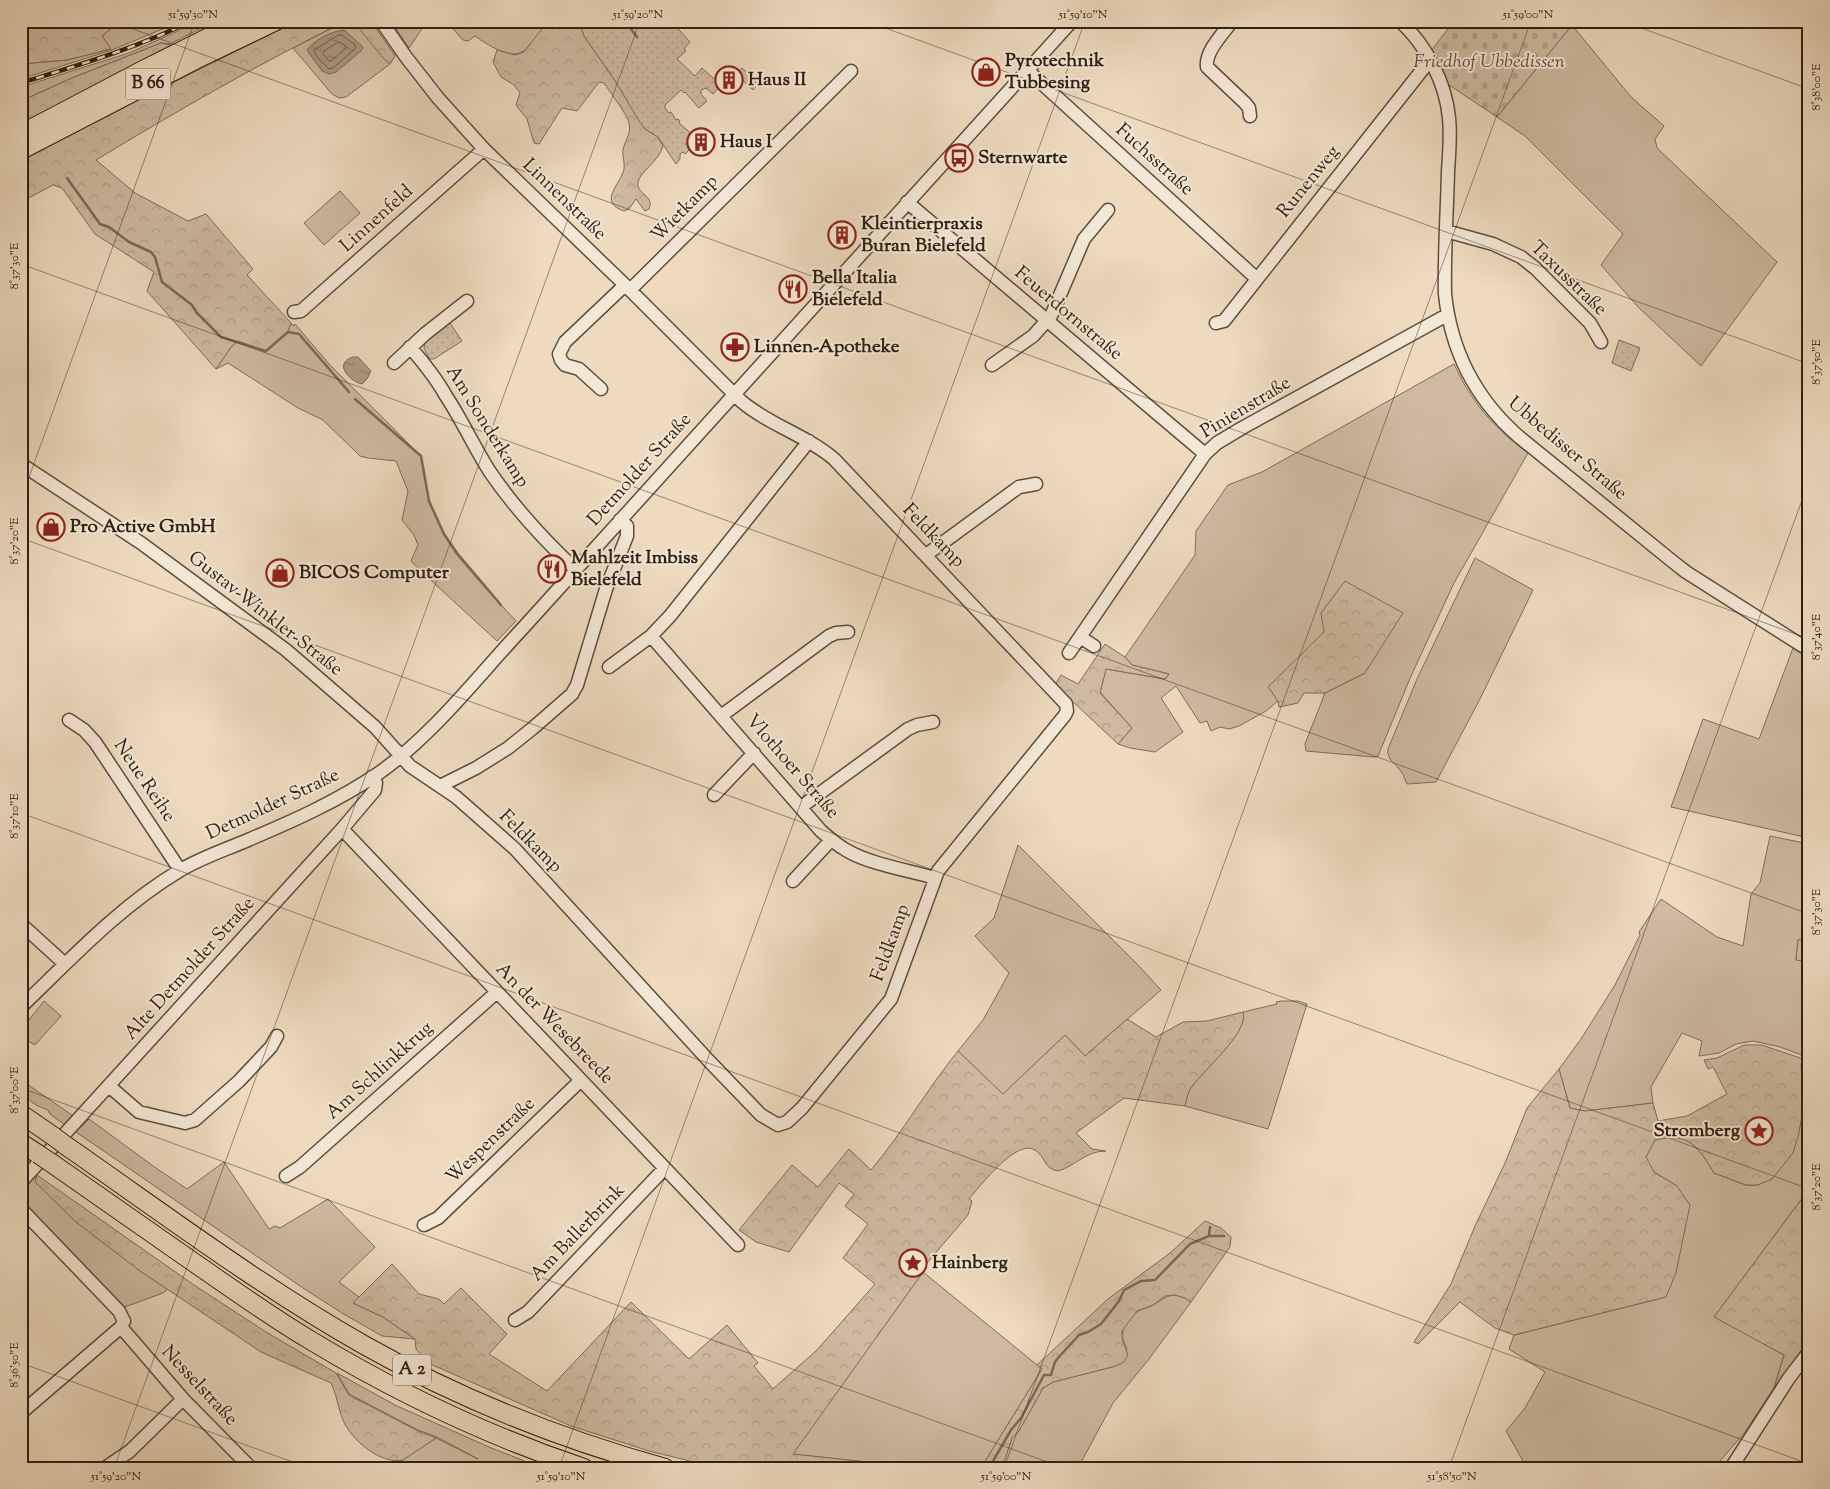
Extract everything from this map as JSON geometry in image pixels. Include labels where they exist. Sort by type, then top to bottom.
[{"type":"highway","name":"B 66","points":[[21,134],[242,21]]},
{"type":"highway","name":"B 66","points":[[21,150],[276,21]]},
{"type":"highway","name":"A 2","points":[[21,1114],[281,1295],[385,1357],[457,1392],[538,1426],[607,1451],[665,1468]]},
{"type":"highway","name":"A 2","points":[[21,1142],[249,1301],[344,1360],[395,1388],[460,1419],[584,1468]]},
{"type":"street","name":"Linnenstraße","points":[[381,21],[438,98],[484,149],[628,287],[734,394]]},
{"type":"street","name":"Detmolder Straße","points":[[21,1007],[123,912],[180,870],[309,813],[372,777],[401,756],[437,722],[1072,21]]},
{"type":"street","points":[[1232,21],[1210,52],[1206,60],[1207,67],[1246,103],[1250,116]]},
{"type":"street","name":"Ubbedisser Straße","points":[[1400,21],[1418,41],[1430,60],[1446,101],[1449,118],[1444,272],[1447,315],[1454,344],[1470,377],[1489,407],[1507,426],[1686,572],[1809,650]]},
{"type":"street","name":"Runenweg","points":[[1216,323],[1224,321],[1256,278],[1430,60]]},
{"type":"street","name":"Fuchsstraße","points":[[1026,70],[1256,278]]},
{"type":"street","name":"Wietkamp","points":[[601,389],[579,369],[564,365],[559,354],[565,342],[628,287],[851,71]]},
{"type":"street","name":"Linnenfeld","points":[[294,312],[301,311],[484,149]]},
{"type":"street","name":"Feuerdornstraße","points":[[908,202],[1205,454]]},
{"type":"street","points":[[992,365],[1033,336],[1047,321],[1055,310],[1084,239],[1108,210]]},
{"type":"street","name":"Taxusstraße","points":[[1446,231],[1503,248],[1528,262],[1590,323],[1601,342]]},
{"type":"street","points":[[394,362],[410,346],[467,301]]},
{"type":"street","name":"Pinienstraße","points":[[1069,653],[1205,454],[1217,443],[1447,315]]},
{"type":"street","name":"Am Sonderkamp","points":[[410,346],[447,396],[489,471],[512,502],[575,569]]},
{"type":"street","name":"Feldkamp","points":[[401,756],[415,770],[466,806],[515,849],[708,1061],[761,1116],[778,1125],[787,1122],[802,1108],[891,999],[935,878],[942,866],[1065,715],[1067,708],[1063,700],[834,459],[757,412],[734,394]]},
{"type":"street","points":[[609,667],[651,636],[670,616],[809,442]]},
{"type":"street","name":"Gustav-Winkler-Straße","points":[[21,464],[141,543],[286,650],[376,727],[401,756]]},
{"type":"street","points":[[926,555],[1019,487],[1036,484]]},
{"type":"street","points":[[440,786],[476,768],[508,748],[534,728],[575,690],[606,589],[627,536],[627,526],[620,520]]},
{"type":"street","points":[[721,716],[829,636],[848,632]]},
{"type":"street","name":"Vlothoer Straße","points":[[651,636],[831,840],[846,851],[860,857],[935,878]]},
{"type":"street","points":[[1080,637],[1094,646]]},
{"type":"street","name":"Neue Reihe","points":[[69,720],[84,730],[95,742],[180,870]]},
{"type":"street","points":[[801,807],[908,729],[933,722]]},
{"type":"street","points":[[714,795],[754,753]]},
{"type":"street","name":"Alte Detmolder Straße","points":[[21,1182],[342,829],[375,790],[376,783],[372,777]]},
{"type":"street","name":"An der Wesebreede","points":[[342,829],[738,1245]]},
{"type":"street","points":[[793,881],[831,840]]},
{"type":"street","points":[[21,924],[65,964]]},
{"type":"street","name":"Am Schlinkkrug","points":[[286,1176],[300,1167],[497,992]]},
{"type":"street","points":[[109,1086],[139,1112],[185,1123],[195,1120],[239,1081],[271,1047],[277,1036]]},
{"type":"street","name":"Wespenstraße","points":[[424,1225],[438,1218],[581,1080]]},
{"type":"street","name":"Am Ballerbrink","points":[[516,1320],[528,1312],[665,1168]]},
{"type":"street","name":"Nesselstraße","points":[[21,1210],[119,1311],[124,1321],[121,1327],[183,1398],[251,1468]]},
{"type":"street","points":[[21,1413],[121,1327]]},
{"type":"street","points":[[1731,1468],[1789,1378],[1809,1352]]},
{"type":"street","points":[[105,1468],[130,1451],[183,1398]]},
{"type":"green space","points":[[21,21],[120,21],[102,36],[111,49],[67,60],[21,64]]},
{"type":"green space","points":[[120,21],[182,21],[112,50],[21,79],[21,64],[67,60],[110,49],[102,36]]},
{"type":"green space","points":[[200,21],[215,21],[170,44],[161,43],[72,78],[21,101],[21,87],[129,53]]},
{"type":"green space","points":[[297,21],[346,21],[219,88],[96,160],[135,193],[188,221],[206,214],[253,269],[247,275],[291,323],[288,331],[266,352],[238,341],[231,347],[216,369],[147,291],[154,272],[95,234],[62,188],[53,185],[21,202],[21,161],[81,128]]},
{"type":"green space","points":[[346,21],[353,21],[390,64],[346,97],[339,98],[332,94],[293,48]]},
{"type":"green space","points":[[353,21],[371,21],[395,56],[390,64],[384,59]]},
{"type":"green space","points":[[391,21],[427,21],[409,48]]},
{"type":"green space","points":[[446,21],[548,21],[529,47],[517,54],[511,54],[498,50],[475,36],[468,41],[463,40]]},
{"type":"green space","points":[[548,21],[579,21],[584,36],[616,82],[645,129],[658,137],[663,146],[658,157],[642,174],[638,182],[640,190],[650,201],[649,209],[645,211],[636,199],[629,209],[624,211],[612,203],[613,192],[624,169],[623,149],[628,135],[629,123],[604,83],[599,82],[577,111],[562,108],[539,144],[534,143],[527,119],[516,105],[520,93],[514,85],[501,77],[493,62],[497,50],[515,55],[524,52]]},
{"type":"green space","points":[[579,21],[671,21],[690,42],[684,49],[686,51],[677,59],[695,76],[702,68],[721,85],[713,94],[706,88],[701,90],[701,94],[707,101],[699,108],[681,90],[665,105],[669,113],[671,112],[676,120],[678,119],[679,123],[695,137],[694,139],[692,137],[685,144],[690,149],[685,154],[683,152],[680,154],[680,159],[676,164],[658,137],[645,129],[639,121],[616,82],[584,36]]},
{"type":"green space","name":"Friedhof Ubbedissen","points":[[1454,21],[1569,21],[1572,25],[1497,117],[1449,85],[1441,66],[1431,51]]},
{"type":"green space","points":[[1572,25],[1631,97],[1664,126],[1655,139],[1657,148],[1777,262],[1701,366],[1638,307],[1601,265],[1623,234],[1525,136],[1497,117]]},
{"type":"green space","points":[[161,43],[171,45],[21,124],[21,101],[72,78]]},
{"type":"green space","points":[[742,68],[755,80],[756,86],[753,90],[737,75]]},
{"type":"green space","points":[[340,191],[360,213],[324,245],[304,223]]},
{"type":"green space","points":[[448,320],[462,341],[434,359],[430,359],[424,349],[425,342]]},
{"type":"green space","points":[[291,323],[293,326],[295,324],[330,365],[421,456],[429,502],[444,535],[456,554],[516,621],[497,641],[411,561],[418,545],[414,535],[402,520],[408,491],[396,461],[360,456],[323,420],[298,408],[228,363],[216,369],[231,347],[238,341],[266,351],[288,331]]},
{"type":"green space","points":[[1619,340],[1640,348],[1631,371],[1612,363]]},
{"type":"green space","points":[[1454,364],[1466,387],[1483,412],[1504,434],[1528,453],[1454,583],[1411,676],[1378,756],[1306,751],[1305,744],[1325,693],[1365,673],[1324,632],[1269,687],[1278,701],[1266,711],[1239,726],[1229,729],[1220,727],[1211,731],[1207,721],[1200,723],[1176,686],[1161,698],[1183,732],[1155,752],[1118,744],[1132,728],[1100,692],[1106,669],[1165,679],[1169,674],[1132,665],[1125,657],[1195,555],[1196,531],[1228,485],[1262,472]]},
{"type":"green space","points":[[1475,558],[1533,590],[1480,699],[1436,782],[1407,784],[1400,770],[1390,759],[1388,749],[1417,679]]},
{"type":"green space","points":[[1345,581],[1403,613],[1365,673],[1325,693],[1304,693],[1298,703],[1279,707],[1278,701],[1268,687],[1324,632],[1321,613]]},
{"type":"green space","points":[[1105,644],[1125,657],[1132,665],[1169,674],[1165,679],[1106,669],[1100,693],[1132,728],[1118,744],[1055,685],[1061,675],[1078,684]]},
{"type":"green space","points":[[1793,648],[1809,658],[1809,838],[1671,807],[1703,719],[1759,739]]},
{"type":"green space","points":[[1770,836],[1809,844],[1809,938],[1798,940],[1796,959],[1809,962],[1809,1058],[1780,1047],[1753,1041],[1736,1044],[1719,1053],[1699,1056],[1702,1041],[1682,1033],[1651,1087],[1653,1103],[1585,1111],[1570,1108],[1559,1069],[1581,1039],[1615,985],[1640,935],[1639,932],[1661,899],[1717,937],[1743,946],[1751,894],[1760,883]]},
{"type":"green space","points":[[1018,845],[1161,990],[1085,1056],[1065,1035],[1003,1095],[958,1051],[983,1020],[1009,973],[975,936],[994,918]]},
{"type":"green space","points":[[1809,938],[1809,962],[1796,960],[1798,940]]},
{"type":"green space","points":[[44,1001],[61,1016],[35,1045],[21,1037],[21,1030]]},
{"type":"green space","points":[[1298,1001],[1307,1004],[1268,1129],[1185,1106],[1189,1091],[1194,1083],[1239,1031],[1243,1021],[1243,1012],[1277,1004],[1276,1002]]},
{"type":"green space","points":[[1243,1012],[1243,1021],[1239,1031],[1222,1053],[1194,1083],[1189,1091],[1185,1106],[1124,1098],[1076,1133],[1092,1149],[1106,1151],[1092,1153],[1058,1171],[1050,1168],[1035,1150],[1027,1148],[1009,1157],[999,1165],[969,1199],[972,1201],[968,1215],[921,1270],[923,1272],[793,1454],[922,1468],[718,1468],[649,1451],[571,1426],[428,1363],[416,1349],[415,1339],[383,1317],[353,1303],[392,1264],[419,1294],[439,1299],[444,1304],[461,1288],[507,1334],[489,1354],[547,1391],[631,1302],[689,1359],[727,1325],[758,1363],[754,1366],[773,1389],[817,1350],[875,1284],[843,1258],[868,1224],[845,1206],[854,1194],[839,1183],[789,1252],[756,1242],[739,1230],[792,1165],[818,1187],[849,1149],[871,1170],[958,1051],[1003,1094],[1065,1035],[1085,1056],[1127,1019],[1156,1037],[1183,1022],[1207,1021]]},
{"type":"green space","points":[[1744,1045],[1762,1045],[1809,1061],[1809,1066],[1801,1064],[1803,1110],[1798,1137],[1793,1153],[1772,1179],[1758,1185],[1746,1185],[1714,1173],[1703,1155],[1691,1143],[1676,1138],[1655,1140],[1646,1157],[1654,1172],[1677,1186],[1690,1205],[1676,1273],[1666,1297],[1514,1335],[1495,1328],[1460,1302],[1418,1344],[1414,1342],[1451,1284],[1475,1226],[1505,1163],[1527,1108],[1559,1069],[1570,1108],[1585,1111],[1653,1103],[1658,1121],[1687,1116],[1727,1094],[1713,1067],[1708,1069],[1704,1060],[1717,1058]]},
{"type":"green space","points":[[1801,1063],[1809,1066],[1809,1189],[1715,1316],[1784,1355],[1774,1388],[1745,1432],[1714,1468],[1527,1468],[1506,1431],[1525,1408],[1545,1372],[1509,1349],[1514,1335],[1666,1297],[1677,1186],[1654,1172],[1645,1157],[1655,1140],[1679,1137],[1697,1149],[1714,1173],[1746,1185],[1758,1185],[1800,1123],[1803,1110]]},
{"type":"green space","points":[[21,1080],[72,1115],[65,1125],[50,1114],[48,1110],[21,1095]]},
{"type":"green space","points":[[89,1119],[187,1189],[224,1162],[269,1229],[275,1226],[280,1228],[328,1199],[375,1247],[339,1282],[359,1297],[353,1303],[383,1317],[415,1339],[382,1336],[303,1288],[76,1132]]},
{"type":"green space","points":[[37,1175],[35,1182],[140,1271],[168,1289],[163,1293],[122,1308],[21,1203],[21,1192]]},
{"type":"green space","points":[[37,1175],[194,1285],[266,1332],[336,1373],[349,1395],[418,1431],[436,1438],[403,1460],[394,1461],[376,1455],[360,1443],[347,1428],[331,1383],[261,1352],[140,1271],[76,1222],[35,1182]]},
{"type":"green space","points":[[1809,1189],[1809,1340],[1774,1388],[1784,1355],[1714,1317]]},
{"type":"green space","points":[[1205,1221],[1221,1228],[1231,1237],[1230,1247],[1191,1302],[1175,1295],[1165,1296],[1153,1305],[1137,1311],[1122,1331],[1122,1339],[1128,1355],[1124,1362],[1116,1366],[1053,1382],[1043,1388],[1019,1431],[1012,1438],[1002,1468],[981,1468],[1042,1369],[1037,1365],[1108,1299],[1170,1253]]},
{"type":"green space","points":[[923,1272],[1042,1369],[981,1468],[922,1468],[792,1454]]},
{"type":"green space","points":[[1175,1295],[1191,1302],[1149,1359],[1113,1403],[1078,1468],[1002,1468],[1012,1438],[1019,1431],[1043,1388],[1053,1382],[1116,1366],[1127,1349],[1123,1338],[1123,1329],[1128,1320],[1139,1311],[1166,1297]]},
{"type":"green space","points":[[337,1373],[395,1405],[489,1447],[542,1468],[389,1468],[436,1438],[478,1459],[349,1394]]},
{"type":"water","points":[[344,30],[363,47],[361,51],[336,72],[329,74],[322,71],[307,50],[324,37]]},
{"type":"water","points":[[353,357],[358,357],[371,371],[362,384],[352,379],[345,372],[344,363]]},
{"type":"waterway","points":[[625,21],[637,37]]},
{"type":"waterway","points":[[67,178],[100,224],[109,227],[129,242],[151,252],[155,257],[162,282],[192,305],[196,312],[221,337],[266,351],[288,332],[299,334],[349,392]]},
{"type":"waterway","points":[[355,399],[421,456],[429,501],[444,534],[457,553],[501,605]]},
{"type":"waterway","points":[[1209,1236],[1210,1227]]},
{"type":"waterway","points":[[989,1468],[1011,1430],[1021,1418],[1044,1375],[1051,1375],[1055,1362],[1079,1335],[1101,1324],[1119,1301],[1124,1290],[1141,1281],[1155,1280],[1190,1244],[1209,1236],[1224,1236]]},
{"type":"railway","points":[[21,83],[129,48],[191,21]]},
{"type":"place","name":"Pyrotechnik Tubbesing","points":[[986,72]]},
{"type":"place","name":"Haus II","points":[[729,80]]},
{"type":"place","name":"Haus I","points":[[701,142]]},
{"type":"place","name":"Sternwarte","points":[[959,158]]},
{"type":"place","name":"Kleintierpraxis Buran Bielefeld","points":[[842,235]]},
{"type":"place","name":"Bella Italia Bielefeld","points":[[793,289]]},
{"type":"place","name":"Linnen-Apotheke","points":[[735,347]]},
{"type":"place","name":"Pro Active GmbH","points":[[51,527]]},
{"type":"place","name":"Mahlzeit Imbiss Bielefeld","points":[[552,569]]},
{"type":"place","name":"BICOS Computer","points":[[280,573]]},
{"type":"place","name":"Stromberg","points":[[1759,1131]]},
{"type":"place","name":"Hainberg","points":[[913,1263]]}]
